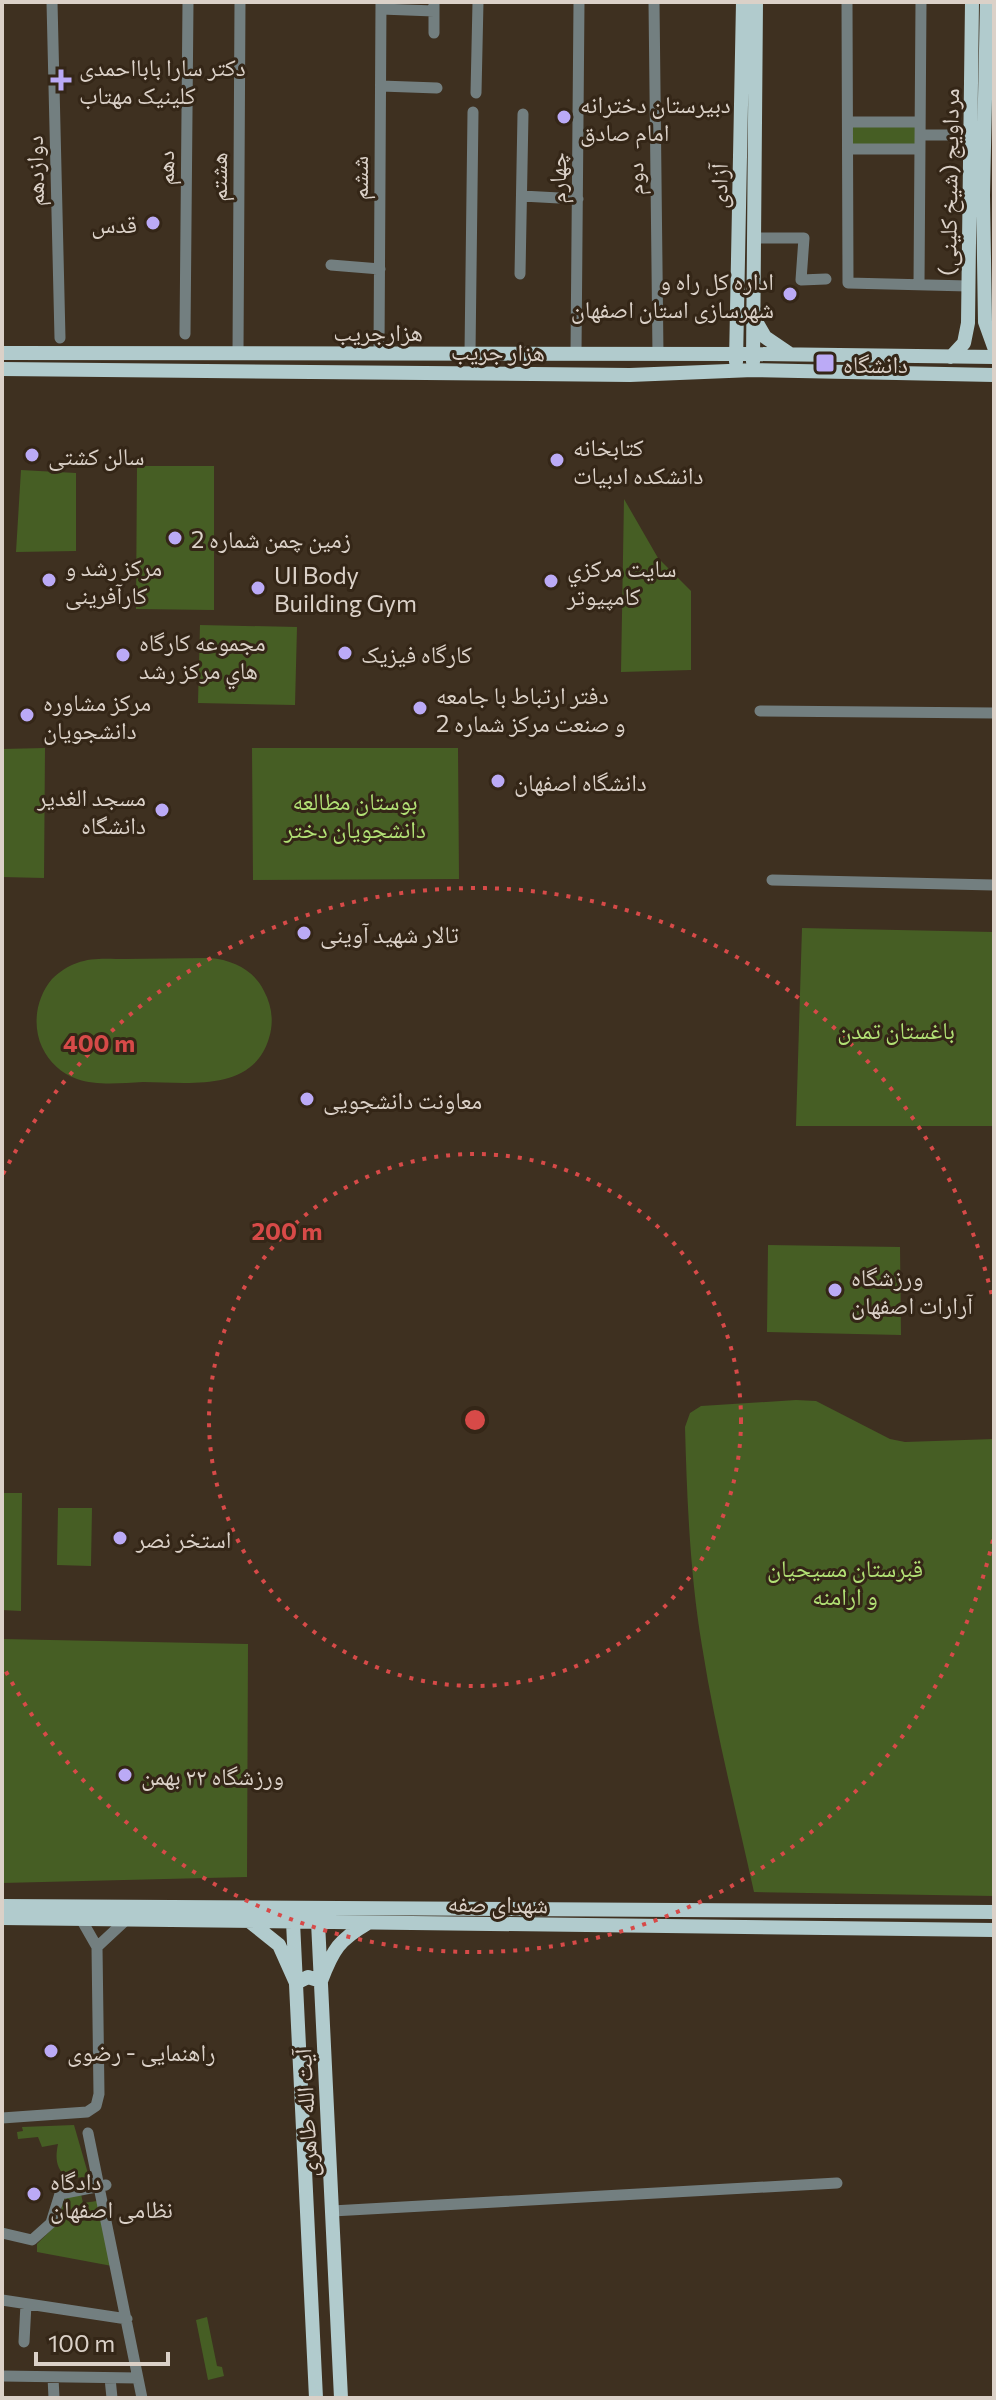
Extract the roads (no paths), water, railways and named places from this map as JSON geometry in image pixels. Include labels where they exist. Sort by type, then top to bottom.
[{"type":"main road","name":"آزادی","points":[[743,2],[754,238],[753,370]]},
{"type":"main road","name":"آزادی","points":[[736,371],[756,2]]},
{"type":"main road","name":"مرداویج (شیخ کلینی)","points":[[972,2],[976,195],[985,322],[994,347]]},
{"type":"main road","name":"مرداویج (شیخ کلینی)","points":[[951,357],[964,343],[968,323],[987,2]]},
{"type":"main road","points":[[753,315],[765,337],[790,354]]},
{"type":"main road","name":"هزارجریب","points":[[2,353],[994,357]]},
{"type":"main road","points":[[32,353],[32,369]]},
{"type":"main road","points":[[383,353],[387,372]]},
{"type":"main road","name":"هزار جریب","points":[[2,369],[630,375],[753,370],[994,375]]},
{"type":"main road","name":"شهدای صفه","points":[[2,1906],[994,1912]]},
{"type":"main road","points":[[293,1922],[306,1909],[318,1922]]},
{"type":"main road","points":[[956,1912],[956,1929]]},
{"type":"main road","name":"شهدای صفه","points":[[2,1918],[994,1930]]},
{"type":"main road","name":"آیت الله طاهری","points":[[249,1921],[279,1945],[296,1983]]},
{"type":"main road","name":"آیت الله طاهری","points":[[293,1922],[316,2398]]},
{"type":"main road","name":"آیت الله طاهری","points":[[318,1922],[341,2398]]},
{"type":"main road","points":[[296,1983],[308,1977],[321,1981],[330,1957],[345,1937],[369,1923]]},
{"type":"street","name":"دوازدهم","points":[[52,2],[60,338]]},
{"type":"street","name":"دهم","points":[[185,334],[188,2]]},
{"type":"street","name":"هشتم","points":[[238,353],[240,2]]},
{"type":"street","points":[[476,93],[478,2]]},
{"type":"street","name":"چهارم","points":[[576,354],[579,2]]},
{"type":"street","name":"دوم","points":[[654,2],[658,355]]},
{"type":"street","points":[[735,2],[743,27]]},
{"type":"street","points":[[847,2],[848,283],[968,286]]},
{"type":"street","points":[[919,285],[921,2]]},
{"type":"street","points":[[381,6],[434,6],[434,33]]},
{"type":"street","name":"ششم","points":[[381,6],[380,269],[383,353]]},
{"type":"street","points":[[381,86],[437,88]]},
{"type":"street","points":[[470,353],[473,112]]},
{"type":"street","points":[[520,274],[523,114]]},
{"type":"street","points":[[848,122],[920,122]]},
{"type":"street","points":[[920,135],[961,135]]},
{"type":"street","points":[[848,149],[920,149]]},
{"type":"street","points":[[522,196],[578,199]]},
{"type":"street","points":[[754,238],[804,238],[801,280],[826,279]]},
{"type":"street","points":[[331,265],[380,269]]},
{"type":"street","points":[[760,711],[994,713]]},
{"type":"street","points":[[772,880],[994,885]]},
{"type":"street","points":[[2,2118],[87,2112],[96,2106],[99,2094],[97,1947],[81,1919]]},
{"type":"street","points":[[97,1947],[126,1920]]},
{"type":"street","points":[[88,2133],[104,2186],[142,2398]]},
{"type":"street","points":[[332,2211],[837,2183]]},
{"type":"street","points":[[2,2233],[32,2240],[51,2223],[60,2194],[104,2186]]},
{"type":"street","points":[[2,2300],[127,2319]]},
{"type":"street","points":[[24,2342],[26,2304]]},
{"type":"street","points":[[2,2376],[138,2378]]},
{"type":"street","points":[[53,2377],[54,2398]]},
{"type":"street","points":[[110,2378],[112,2398]]},
{"type":"place","name":"دکتر سارا بابااحمدی کلینیک مهتاب","points":[[61,80]]},
{"type":"place","name":"دبیرستان دخترانه امام صادق","points":[[564,117]]},
{"type":"place","name":"قدس","points":[[153,223]]},
{"type":"place","name":"اداره کل راه و شهرسازی استان اصفهان","points":[[790,294]]},
{"type":"place","name":"دانشگاه","points":[[825,363]]},
{"type":"place","name":"سالن کشتی","points":[[32,455]]},
{"type":"place","name":"کتابخانه دانشکده ادبيات","points":[[557,460]]},
{"type":"place","name":"زمین چمن شماره 2","points":[[175,538]]},
{"type":"place","name":"مرکز رشد و کارآفرینی","points":[[49,580]]},
{"type":"place","name":"سايت مرکزي کامپيوتر","points":[[551,581]]},
{"type":"place","name":"UI Body Building Gym","points":[[258,588]]},
{"type":"place","name":"کارگاه فیزیک","points":[[345,653]]},
{"type":"place","name":"مجموعه کارگاه هاي مرکز رشد","points":[[123,655]]},
{"type":"place","name":"دفتر ارتباط با جامعه و صنعت مرکز شماره 2","points":[[420,708]]},
{"type":"place","name":"مرکز مشاوره دانشجویان","points":[[27,715]]},
{"type":"place","name":"دانشگاه اصفهان","points":[[498,781]]},
{"type":"place","name":"مسجد الغدیر دانشگاه","points":[[162,810]]},
{"type":"place","name":"تالار شهید آوینی","points":[[304,933]]},
{"type":"place","name":"معاونت دانشجویی","points":[[307,1099]]},
{"type":"place","name":"ورزشگاه آرارات اصفهان","points":[[835,1290]]},
{"type":"place","name":"استخر نصر","points":[[120,1538]]},
{"type":"place","name":"ورزشگاه ۲۲ بهمن","points":[[125,1775]]},
{"type":"place","name":"راهنمایی - رضوی","points":[[51,2051]]},
{"type":"place","name":"دادگاه نظامی اصفهان","points":[[34,2194]]},
{"type":"park label","name":"بوستان مطالعه دانشجویان دختر","points":[[355,814]]},
{"type":"park label","name":"باغستان تمدن","points":[[896,1029]]},
{"type":"park label","name":"قبرستان مسیحیان و ارامنه","points":[[845,1581]]}]
